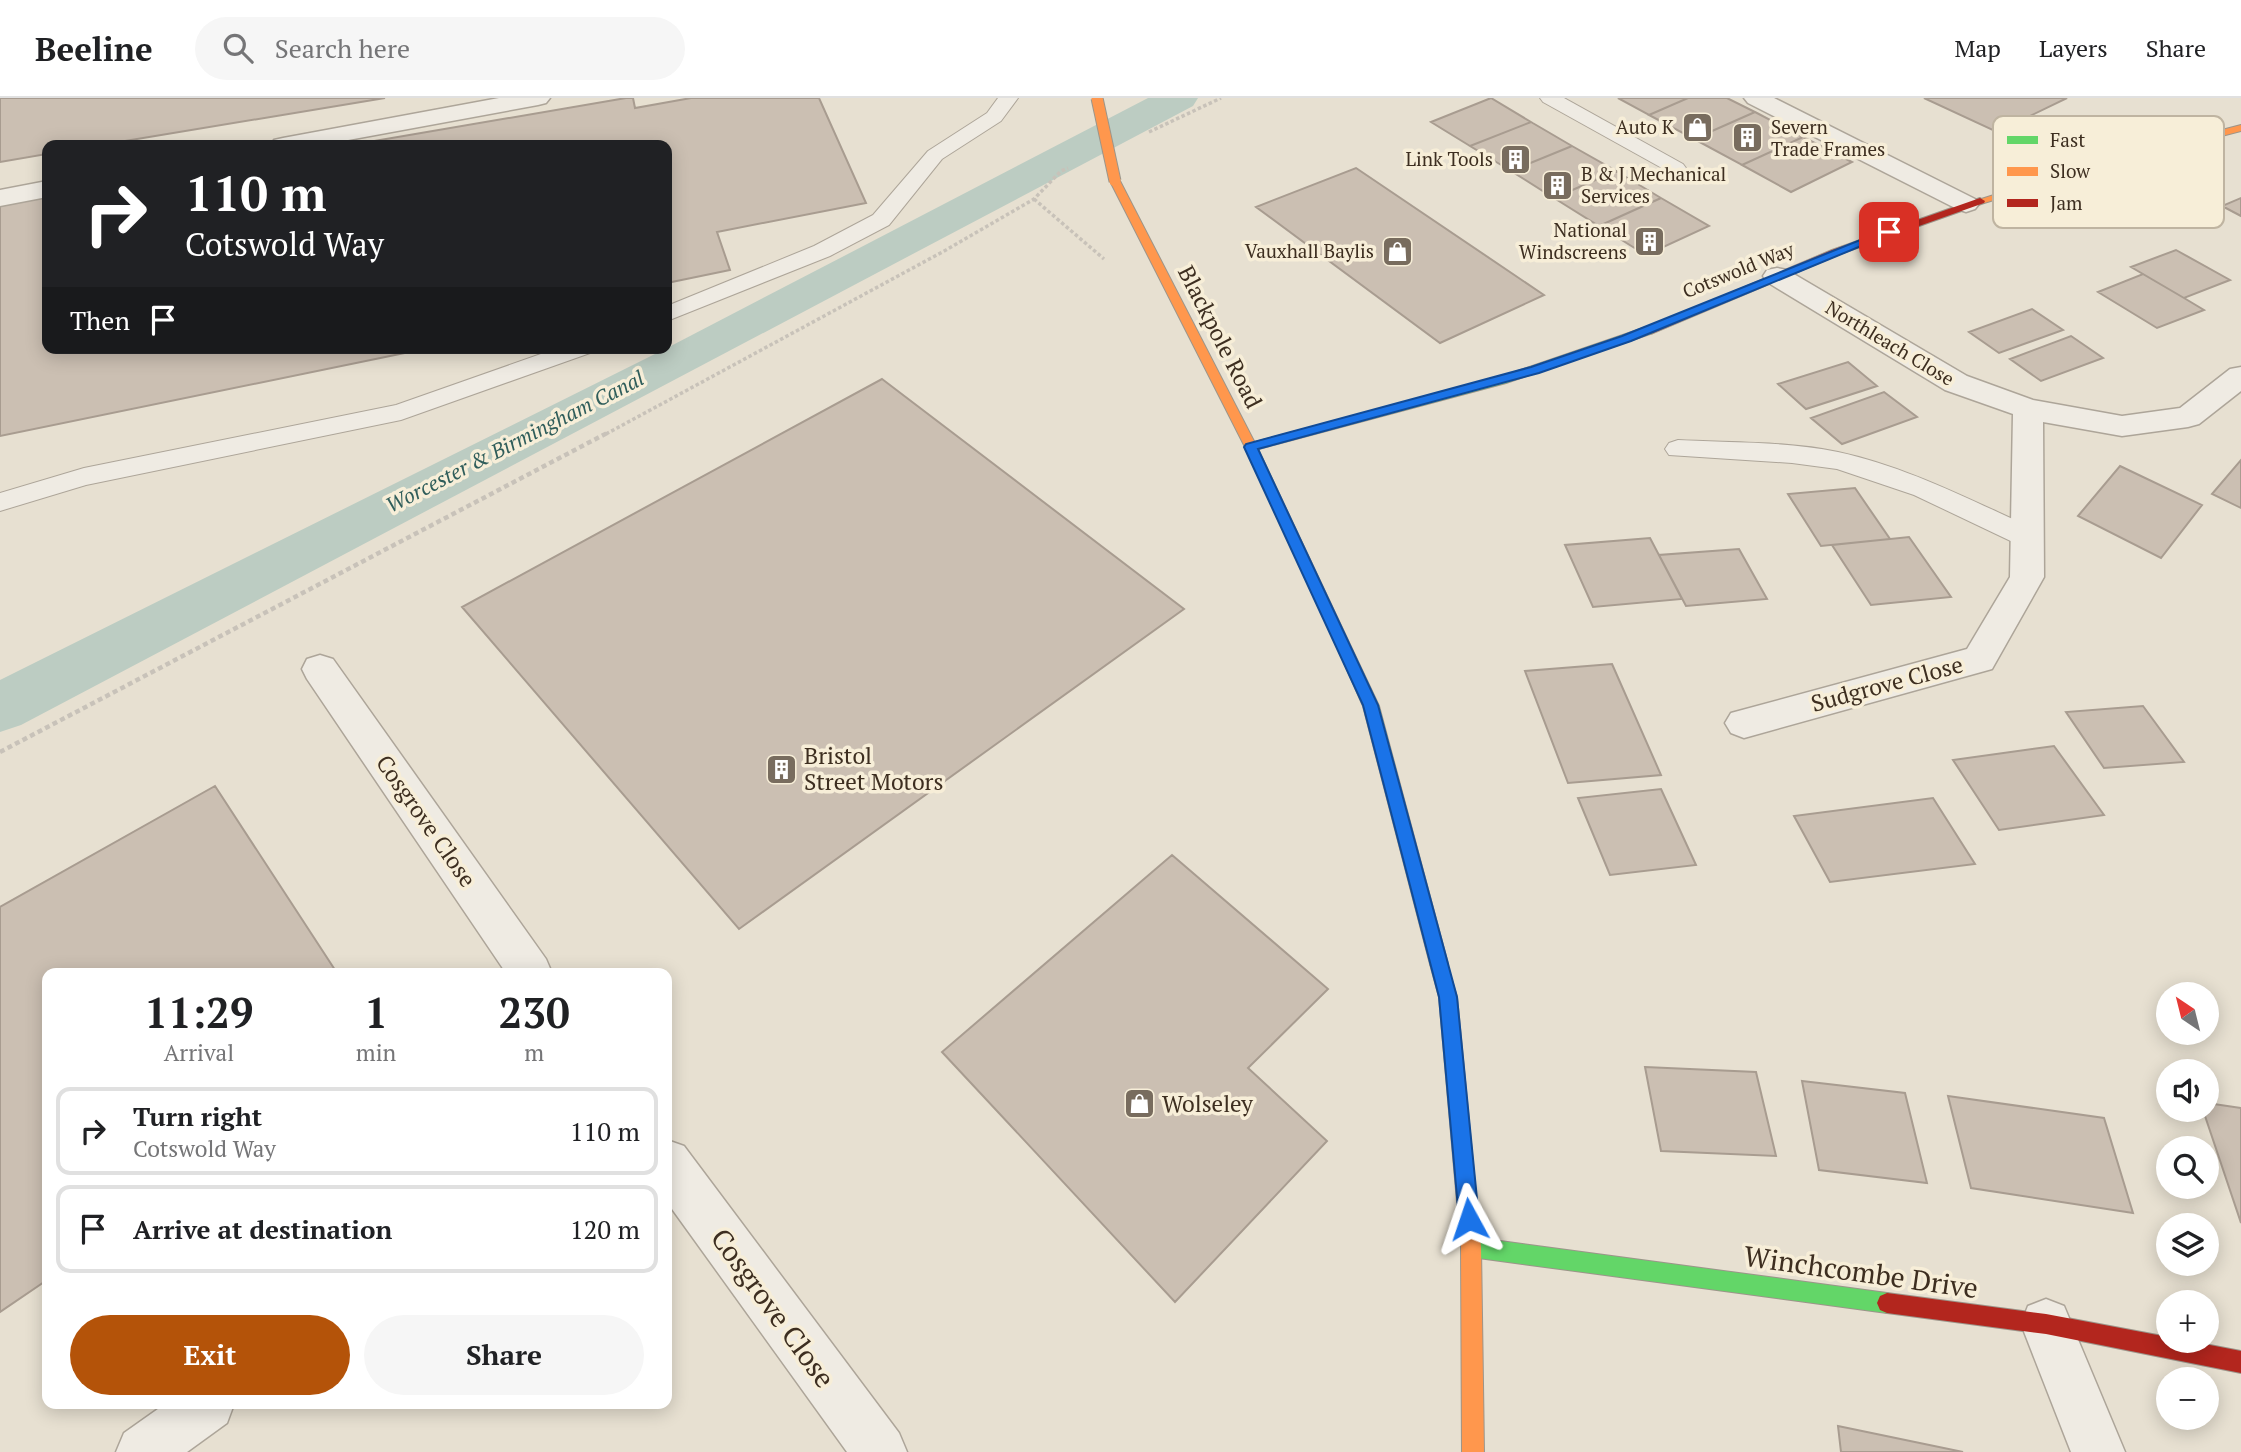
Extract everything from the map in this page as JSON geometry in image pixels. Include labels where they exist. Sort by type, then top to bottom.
[{"type":"main road","name":"Blackpole Road","points":[[1097,98],[1115,181],[1251,447],[1371,705],[1448,997],[1471,1247],[1473,1452]]},
{"type":"main road","name":"Cotswold Way","points":[[2224,132],[2241,128]]},
{"type":"main road","name":"Cotswold Way","points":[[1251,447],[1512,378],[1627,339],[1777,276],[1993,195]]},
{"type":"main road","name":"Winchcombe Drive","points":[[1471,1247],[2046,1324],[2241,1362]]},
{"type":"street","points":[[310,140],[538,98]]},
{"type":"street","points":[[1756,98],[1966,204]]},
{"type":"street","points":[[0,198],[42,190]]},
{"type":"street","name":"Northleach Close","points":[[1777,276],[1956,383],[2028,409],[2122,426],[2188,417],[2241,376]]},
{"type":"street","name":"Sudgrove Close","points":[[1744,723],[1979,659],[2027,577],[2028,409]]},
{"type":"street","name":"Cosgrove Close","points":[[320,669],[528,968]]},
{"type":"street","name":"Cosgrove Close","points":[[672,1170],[880,1452]]},
{"type":"street","points":[[2046,1324],[2098,1452]]},
{"type":"street","points":[[143,1452],[201,1409]]},
{"type":"lane","points":[[672,312],[822,251],[881,220],[935,155],[994,117],[1008,98]]},
{"type":"lane","points":[[1550,98],[1676,168]]},
{"type":"lane","points":[[0,502],[85,477],[401,412],[565,354]]},
{"type":"lane","points":[[1678,449],[1805,457],[1857,465],[1901,480],[2027,537]]},
{"type":"path","points":[[1159,127],[1222,98]]},
{"type":"path","points":[[0,752],[558,460],[934,257],[1034,199],[1061,171]]},
{"type":"building","points":[[0,98],[385,98],[131,140],[42,140],[42,155],[0,162]]},
{"type":"building","points":[[626,98],[633,98],[635,108],[691,98],[819,98],[866,203],[717,232],[730,270],[672,282],[672,140],[380,140]]},
{"type":"building","name":"Link Tools","points":[[1491,98],[1531,122],[1470,146],[1431,122]]},
{"type":"building","name":"Auto K","points":[[1618,98],[1688,98],[1649,115]]},
{"type":"building","name":"Auto K","points":[[1688,98],[1727,98],[1755,112],[1694,139],[1649,115]]},
{"type":"building","points":[[1924,98],[2067,98],[2030,116],[1993,116],[1993,130]]},
{"type":"building","name":"Severn Trade Frames","points":[[1755,112],[1803,137],[1742,165],[1694,139]]},
{"type":"building","name":"Link Tools","points":[[1531,122],[1572,146],[1511,171],[1470,146]]},
{"type":"building","points":[[1803,137],[1852,162],[1791,192],[1742,165]]},
{"type":"building","name":"B & J Mechanical Services","points":[[1572,146],[1616,171],[1554,198],[1511,171]]},
{"type":"building","name":"Vauxhall Baylis","points":[[1356,168],[1544,295],[1440,343],[1256,207]]},
{"type":"building","name":"National Windscreens","points":[[1616,171],[1661,198],[1599,226],[1554,198]]},
{"type":"building","points":[[42,198],[42,354],[400,354],[0,436],[0,205]]},
{"type":"building","name":"National Windscreens","points":[[1661,198],[1709,226],[1646,255],[1599,226]]},
{"type":"building","points":[[2241,198],[2241,216],[2224,207]]},
{"type":"building","points":[[2176,250],[2230,280],[2184,298],[2131,267]]},
{"type":"building","points":[[2143,274],[2204,310],[2157,328],[2098,292]]},
{"type":"building","points":[[2032,309],[2063,330],[1999,353],[1969,332]]},
{"type":"building","points":[[2071,336],[2103,358],[2041,381],[2010,359]]},
{"type":"building","points":[[1848,362],[1877,386],[1806,409],[1778,384]]},
{"type":"building","name":"Bristol Street Motors","points":[[882,379],[1184,609],[739,929],[462,607]]},
{"type":"building","points":[[1884,392],[1917,417],[1842,444],[1811,418]]},
{"type":"building","points":[[2241,460],[2241,508],[2212,494]]},
{"type":"building","points":[[2120,466],[2202,505],[2161,558],[2078,516]]},
{"type":"building","points":[[1855,488],[1890,539],[1821,546],[1788,494]]},
{"type":"building","points":[[1909,537],[1951,597],[1871,605],[1832,545]]},
{"type":"building","points":[[1650,538],[1682,599],[1593,607],[1565,545]]},
{"type":"building","points":[[1739,549],[1767,599],[1686,606],[1659,555]]},
{"type":"building","points":[[1612,664],[1661,775],[1568,783],[1525,671]]},
{"type":"building","points":[[2143,706],[2184,762],[2104,768],[2066,712]]},
{"type":"building","points":[[2054,746],[2104,815],[1999,830],[1953,760]]},
{"type":"building","points":[[215,786],[334,968],[42,968],[42,1283],[0,1312],[0,907]]},
{"type":"building","points":[[1661,789],[1696,865],[1610,875],[1578,798]]},
{"type":"building","points":[[1933,798],[1975,864],[1830,882],[1794,816]]},
{"type":"building","name":"Wolseley","points":[[1172,855],[1328,989],[1248,1068],[1327,1141],[1175,1302],[942,1052]]},
{"type":"building","points":[[1645,1067],[1756,1072],[1776,1156],[1661,1151]]},
{"type":"building","points":[[1802,1081],[1905,1093],[1927,1183],[1819,1170]]},
{"type":"building","points":[[1948,1096],[2104,1118],[2133,1213],[1971,1188]]},
{"type":"building","points":[[2219,1105],[2241,1108],[2241,1223],[2219,1158],[2219,1136],[2212,1136],[2207,1122],[2219,1122]]},
{"type":"building","points":[[1838,1426],[1963,1452],[1841,1452]]},
{"type":"waterway","name":"Worcester & Birmingham Canal","points":[[0,708],[848,272],[1179,98]]},
{"type":"traffic: fast","points":[[1251,447],[1502,381],[1649,330]]},
{"type":"traffic: fast","points":[[1346,651],[1371,706],[1439,964]]},
{"type":"traffic: fast","points":[[1471,1247],[1887,1303]]},
{"type":"traffic: slow","points":[[1097,98],[1115,181]]},
{"type":"traffic: slow","points":[[2224,132],[2241,128]]},
{"type":"traffic: slow","points":[[1115,181],[1251,447],[1346,651]]},
{"type":"traffic: slow","points":[[1980,201],[1993,197]]},
{"type":"traffic: slow","points":[[1439,964],[1448,997],[1471,1247],[1473,1452]]},
{"type":"traffic: jam","points":[[1649,330],[1836,252],[1980,201]]},
{"type":"traffic: jam","points":[[1887,1303],[2046,1324],[2241,1362]]},
{"type":"place","name":"Auto K","points":[[1697,127]]},
{"type":"place","name":"Severn Trade Frames","points":[[1748,138]]},
{"type":"place","name":"Link Tools","points":[[1516,159]]},
{"type":"place","name":"B & J Mechanical Services","points":[[1558,185]]},
{"type":"place","name":"National Windscreens","points":[[1650,241]]},
{"type":"place","name":"Vauxhall Baylis","points":[[1397,251]]},
{"type":"place","name":"Bristol Street Motors","points":[[781,769]]},
{"type":"place","name":"Wolseley","points":[[1139,1104]]},
{"type":"route","points":[[1469,1219],[1448,997],[1371,705],[1251,447],[1512,378],[1627,339],[1889,232]]}]
